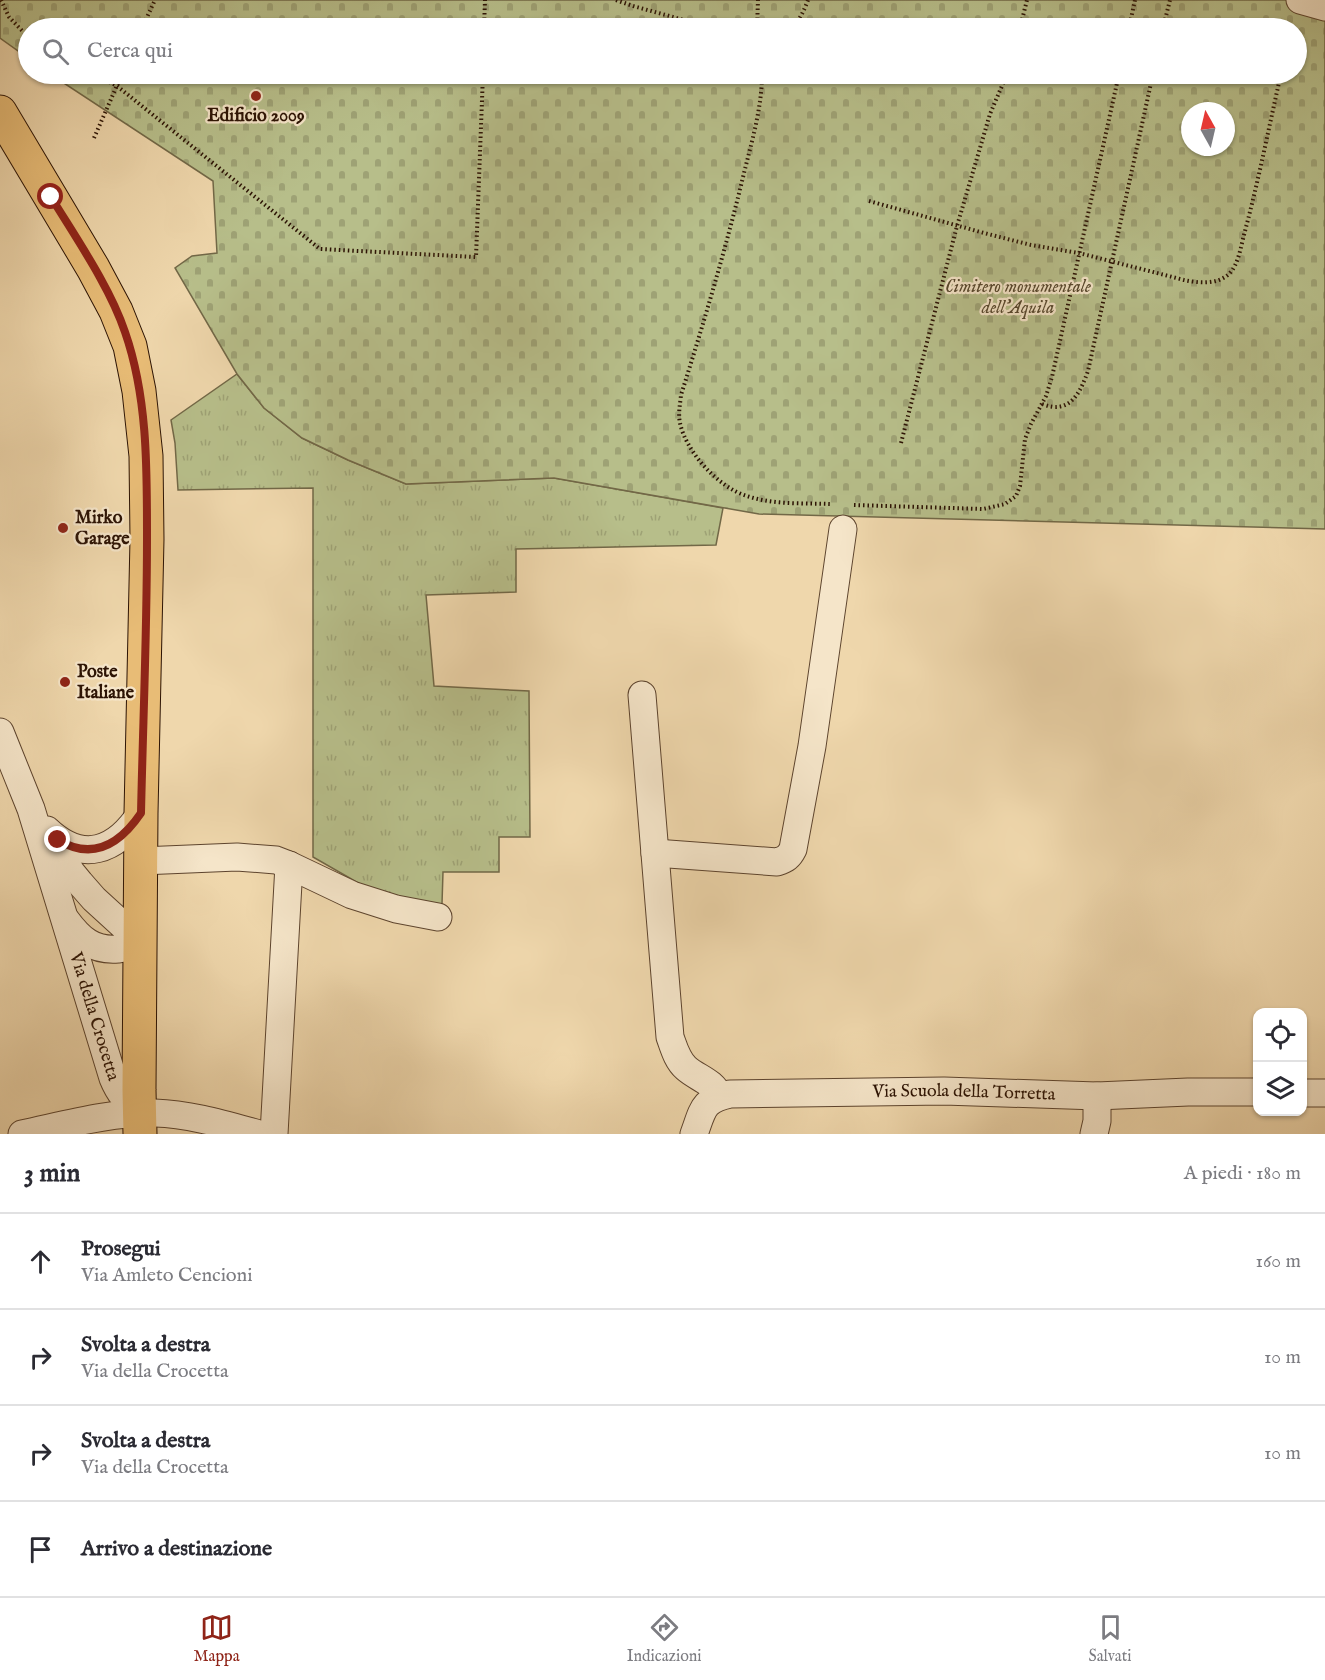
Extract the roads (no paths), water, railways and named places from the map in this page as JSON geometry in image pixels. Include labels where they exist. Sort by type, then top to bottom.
[{"type":"main road","points":[[0,112],[110,299],[124,329],[135,370],[143,419],[147,508],[140,940]]},
{"type":"main road","name":"Via della Crocetta","points":[[140,940],[140,1124]]},
{"type":"street","points":[[1300,0],[1325,7]]},
{"type":"street","points":[[655,853],[777,862],[785,860],[790,855],[813,746],[842,513]]},
{"type":"street","points":[[642,695],[670,1037],[676,1054],[686,1068],[713,1087],[719,1096],[705,1106],[694,1134]]},
{"type":"street","name":"Via della Crocetta","points":[[0,732],[36,815],[71,872],[102,906],[140,940],[117,949],[99,948],[84,940],[62,912]]},
{"type":"street","name":"Via della Crocetta","points":[[36,815],[58,840],[84,849],[96,849],[117,841],[141,813]]},
{"type":"street","name":"Via della Crocetta","points":[[36,815],[62,912],[113,1078],[140,1124]]},
{"type":"street","points":[[141,861],[237,857],[276,860],[352,895],[396,909],[438,917]]},
{"type":"street","points":[[274,1134],[289,865]]},
{"type":"street","name":"Via Scuola della Torretta","points":[[719,1096],[750,1093],[945,1091],[1097,1096],[1253,1092]]},
{"type":"street","points":[[1307,1093],[1325,1093]]},
{"type":"street","points":[[1094,1134],[1097,1121],[1097,1096]]},
{"type":"street","points":[[22,1134],[98,1118],[140,1124],[156,1113],[219,1123],[259,1134]]},
{"type":"place","name":"Edificio 2009","points":[[256,96]]},
{"type":"place","name":"Mirko Garage","points":[[63,528]]},
{"type":"place","name":"Poste Italiane","points":[[65,682]]},
{"type":"park label","name":"Cimitero monumentale dell'Aquila","points":[[1018,297]]}]
